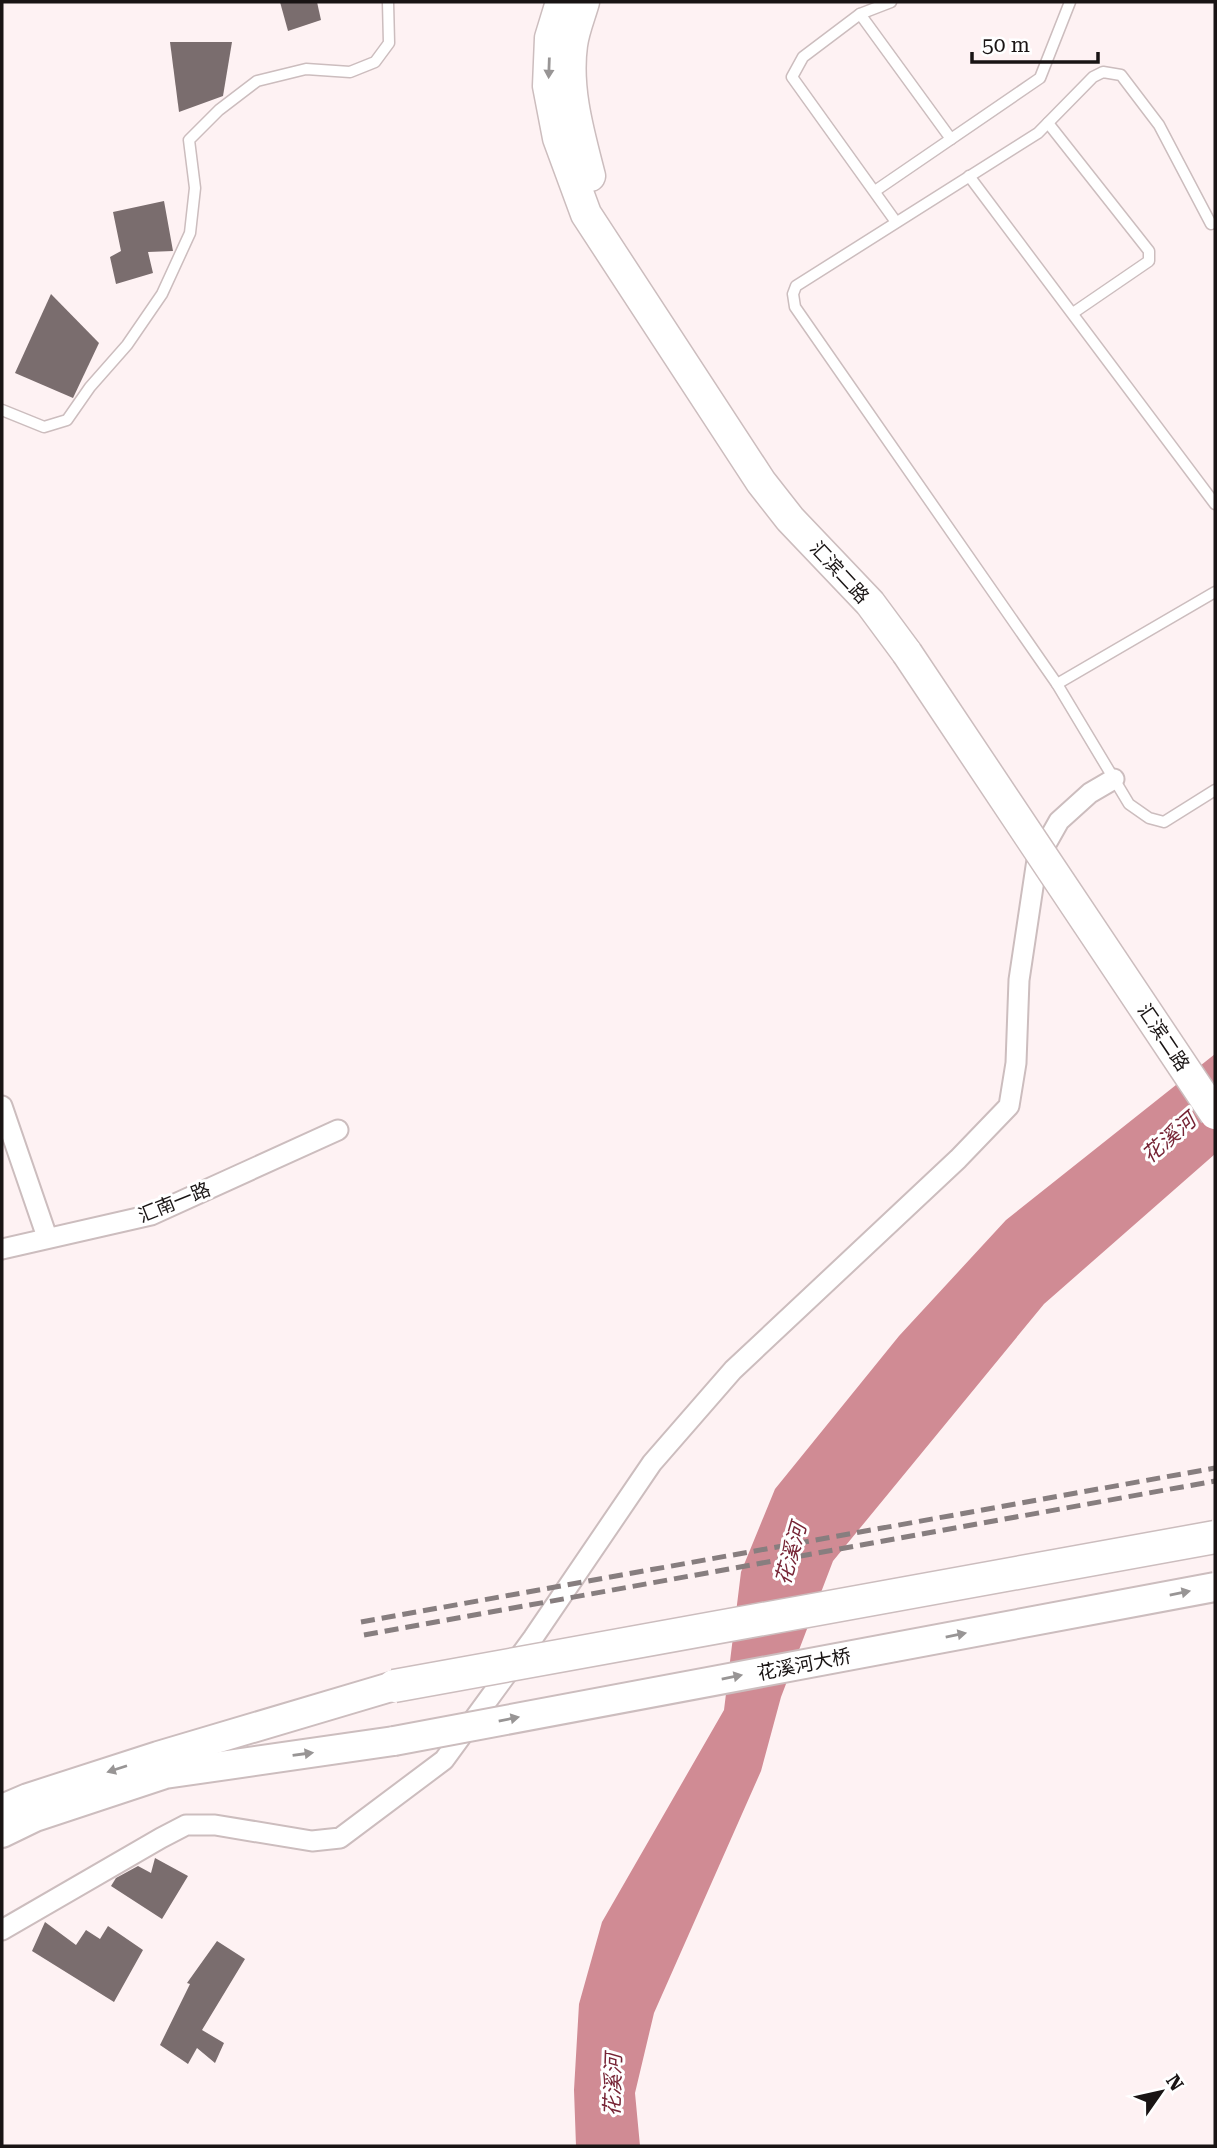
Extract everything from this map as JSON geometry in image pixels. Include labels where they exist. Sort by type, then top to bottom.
[{"type":"highway","points":[[395,1694],[1215,1537]]},
{"type":"highway","name":"花溪河大桥","points":[[395,1694],[1215,1557]]},
{"type":"main road","name":"汇滨二路","points":[[561,2],[550,37],[548,86],[558,138],[592,212],[766,475],[790,519],[915,649],[1215,1079]]},
{"type":"main road","name":"汇滨二路","points":[[584,2],[572,43],[570,81],[592,212]]},
{"type":"main road","name":"汇滨二路","points":[[915,649],[1215,1114]]},
{"type":"main road","name":"花溪河大桥","points":[[164,1774],[394,1741],[1215,1587]]},
{"type":"main road","points":[[2,1833],[35,1816],[395,1694]]},
{"type":"main road","points":[[2,1810],[28,1798],[145,1760],[395,1694]]},
{"type":"street","points":[[2,1930],[186,1825],[215,1825],[312,1841],[340,1838],[444,1760],[533,1638],[652,1463],[733,1370],[958,1160],[1009,1106],[1016,1063],[1020,980],[1037,860],[1059,821],[1090,793],[1114,779]]},
{"type":"street","points":[[2,1106],[47,1237]]},
{"type":"street","name":"汇南一路","points":[[2,1249],[151,1215],[338,1130]]},
{"type":"lane","points":[[2,410],[44,427],[67,420],[90,387],[127,345],[162,294],[190,233],[195,188],[189,140],[219,110],[257,81],[306,69],[350,72],[375,62],[389,43],[388,2]]},
{"type":"lane","points":[[891,2],[860,14],[803,57],[792,77],[896,222]]},
{"type":"lane","points":[[875,191],[1040,78],[1070,2]]},
{"type":"lane","points":[[860,14],[951,139]]},
{"type":"lane","points":[[1211,224],[1159,125],[1121,75],[1103,72],[1093,77],[1038,133],[796,286],[793,293],[795,307],[1057,684],[1129,804],[1149,818],[1164,822],[1215,790]]},
{"type":"lane","points":[[1048,123],[1149,251],[1149,261],[1073,313]]},
{"type":"lane","points":[[969,176],[1215,504]]},
{"type":"lane","points":[[1057,684],[1215,592]]},
{"type":"water","name":"花溪河","points":[[1215,1054],[1215,1154],[1044,1304],[833,1561],[781,1697],[761,1771],[654,2013],[635,2093],[640,2146],[576,2146],[574,2090],[579,2004],[602,1922],[724,1710],[741,1572],[775,1489],[899,1336],[1006,1220]]},
{"type":"building","points":[[280,2],[317,2],[321,20],[288,31]]},
{"type":"building","points":[[170,42],[232,42],[223,96],[179,112]]},
{"type":"building","points":[[164,201],[173,251],[148,252],[153,273],[116,284],[110,257],[121,251],[113,212]]},
{"type":"building","points":[[51,294],[99,343],[73,398],[15,373]]},
{"type":"building","points":[[155,1858],[188,1876],[162,1919],[111,1886],[116,1878],[138,1866],[151,1873]]},
{"type":"building","points":[[45,1922],[76,1945],[86,1930],[100,1939],[108,1926],[143,1950],[114,2002],[32,1951]]},
{"type":"building","points":[[217,1941],[245,1959],[202,2030],[224,2043],[215,2063],[197,2048],[188,2064],[160,2045],[190,1984],[187,1983]]},
{"type":"railway","points":[[361,1622],[1215,1468]]},
{"type":"railway","points":[[364,1635],[1215,1481]]}]
